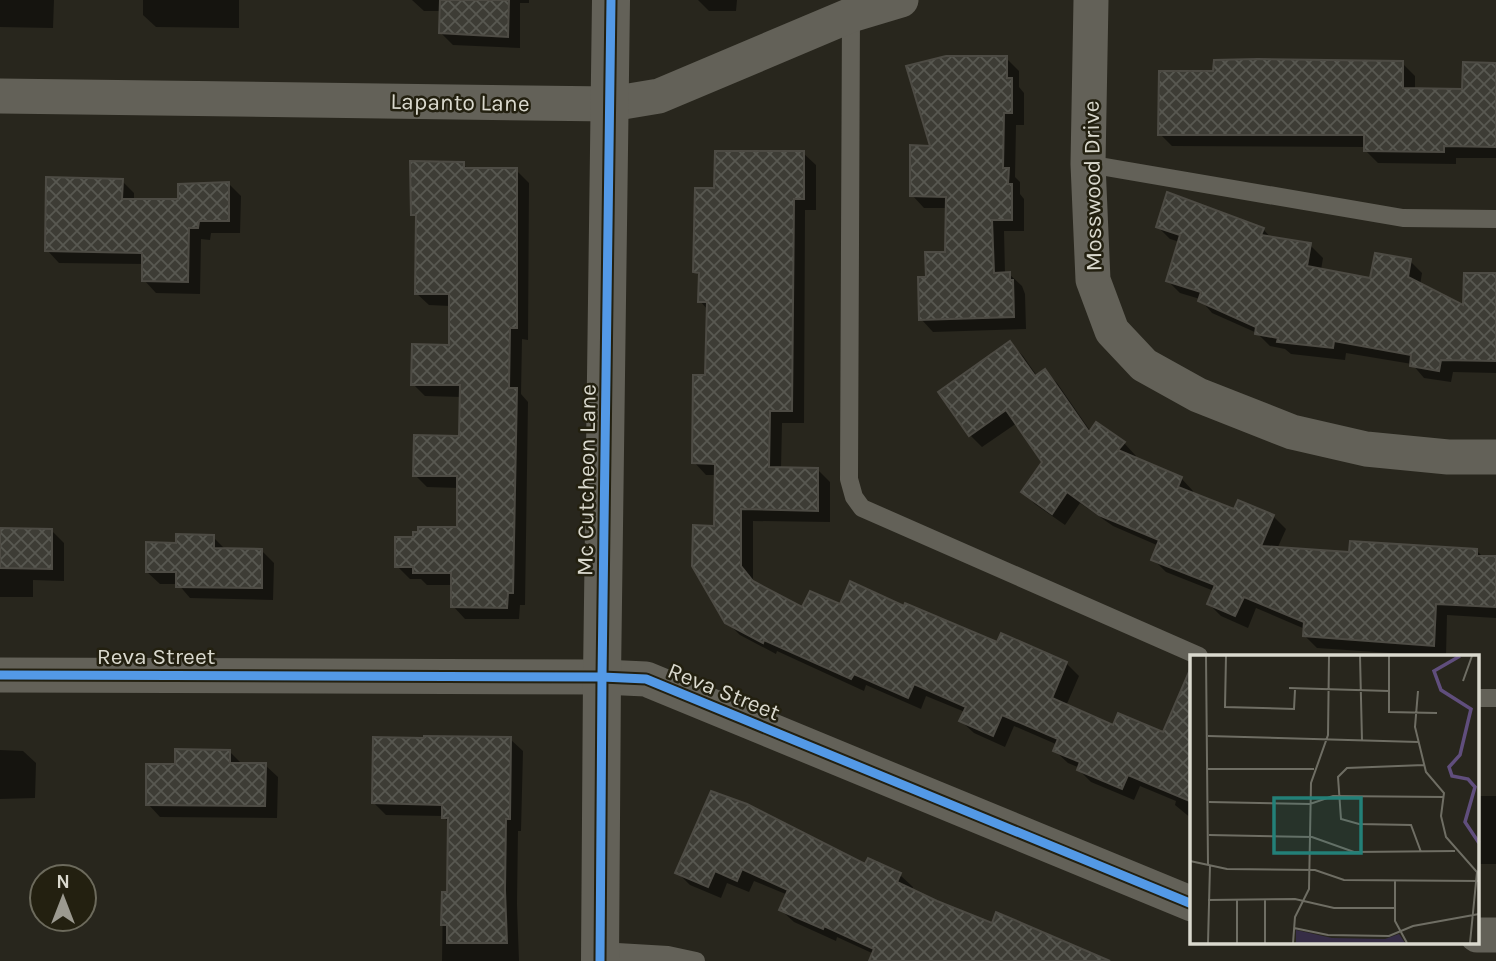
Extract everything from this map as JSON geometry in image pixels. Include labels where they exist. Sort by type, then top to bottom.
[{"type":"street","name":"Mc Cutcheon Lane","points":[[600,956],[611,0]]},
{"type":"street","name":"Lapanto Lane","points":[[0,96],[611,104],[659,96],[851,8],[901,0]]},
{"type":"street","name":"Mosswood Drive","points":[[1091,0],[1088,164],[1093,281],[1112,331],[1144,365],[1198,395],[1292,432],[1366,449],[1448,457],[1496,457]]},
{"type":"street","name":"Reva Street","points":[[0,675],[646,679],[1190,903]]},
{"type":"street","points":[[1478,935],[1496,935]]},
{"type":"lane","points":[[851,8],[849,479],[854,497],[862,508],[1197,655]]},
{"type":"lane","points":[[1088,164],[1403,218],[1496,219]]},
{"type":"lane","points":[[1478,698],[1496,698]]},
{"type":"lane","points":[[600,956],[668,955],[696,961]]},
{"type":"building","points":[[440,0],[509,0],[508,37],[439,33]]},
{"type":"building","points":[[946,56],[1007,56],[1007,78],[1012,78],[1012,113],[1004,113],[1003,168],[1009,168],[1008,184],[1012,184],[1012,220],[992,220],[994,273],[1010,272],[1010,280],[1013,280],[1014,317],[919,320],[918,277],[926,277],[925,252],[945,252],[946,197],[910,196],[910,145],[930,146],[906,66]]},
{"type":"building","points":[[1214,60],[1403,61],[1403,88],[1462,89],[1463,62],[1496,63],[1496,147],[1444,146],[1444,152],[1364,151],[1364,135],[1158,135],[1159,71],[1213,71]]},
{"type":"building","points":[[715,151],[804,151],[804,199],[794,199],[792,411],[770,411],[769,467],[818,468],[818,511],[741,509],[741,566],[753,581],[802,607],[810,591],[840,604],[850,581],[904,606],[905,603],[997,642],[1001,633],[1067,662],[1052,698],[1113,725],[1118,713],[1163,732],[1190,670],[1190,801],[1128,775],[1122,789],[1077,770],[1080,762],[1053,751],[1058,739],[1002,715],[993,736],[959,721],[966,707],[914,684],[908,698],[854,674],[851,679],[764,640],[763,643],[725,623],[692,566],[693,525],[714,526],[715,464],[692,463],[693,375],[705,375],[707,302],[698,302],[699,273],[693,272],[695,188],[714,188]]},
{"type":"building","points":[[410,161],[464,162],[464,168],[517,168],[517,328],[510,328],[509,388],[517,388],[513,593],[508,593],[507,608],[451,607],[451,573],[413,573],[413,567],[395,567],[395,537],[413,537],[413,532],[418,532],[418,527],[457,527],[457,476],[413,476],[414,435],[459,436],[460,385],[411,385],[412,344],[449,345],[449,294],[415,294],[416,215],[411,215]]},
{"type":"building","points":[[46,177],[123,179],[122,199],[178,199],[178,184],[229,182],[229,221],[199,221],[198,228],[189,228],[188,282],[142,281],[142,253],[45,251]]},
{"type":"building","points":[[1167,192],[1264,228],[1261,235],[1311,243],[1307,266],[1370,278],[1375,253],[1411,259],[1408,277],[1463,305],[1464,273],[1496,273],[1496,361],[1441,360],[1439,371],[1410,366],[1411,355],[1334,341],[1333,348],[1277,342],[1278,338],[1255,334],[1256,327],[1198,301],[1201,292],[1166,281],[1180,235],[1156,227]]},
{"type":"building","points":[[1010,341],[1035,376],[1045,369],[1089,432],[1096,422],[1125,442],[1118,450],[1182,477],[1178,487],[1234,509],[1238,500],[1274,515],[1261,546],[1349,552],[1350,541],[1477,549],[1477,556],[1496,556],[1496,607],[1436,604],[1434,646],[1303,636],[1304,622],[1244,597],[1235,616],[1207,604],[1215,585],[1151,560],[1159,540],[1099,515],[1067,492],[1052,514],[1021,492],[1042,462],[1006,410],[969,436],[938,392]]},
{"type":"building","points":[[0,528],[52,529],[52,569],[0,568]]},
{"type":"building","points":[[176,534],[214,535],[214,548],[262,549],[262,588],[176,587],[176,572],[146,572],[146,542],[176,543]]},
{"type":"building","points":[[373,737],[511,737],[510,819],[506,819],[507,943],[447,943],[447,925],[441,925],[442,892],[447,892],[448,818],[442,818],[442,805],[372,803]]},
{"type":"building","points":[[175,749],[230,750],[230,763],[266,763],[265,806],[146,805],[146,764],[175,764]]},
{"type":"building","points":[[711,791],[747,804],[865,864],[868,858],[901,873],[897,882],[937,901],[992,923],[996,912],[1110,961],[869,961],[874,949],[824,926],[823,929],[779,910],[788,890],[742,869],[737,881],[715,871],[708,887],[675,873]]},
{"type":"cycle path","points":[[600,961],[611,0]]},
{"type":"cycle path","points":[[0,675],[646,679],[1190,903]]}]
